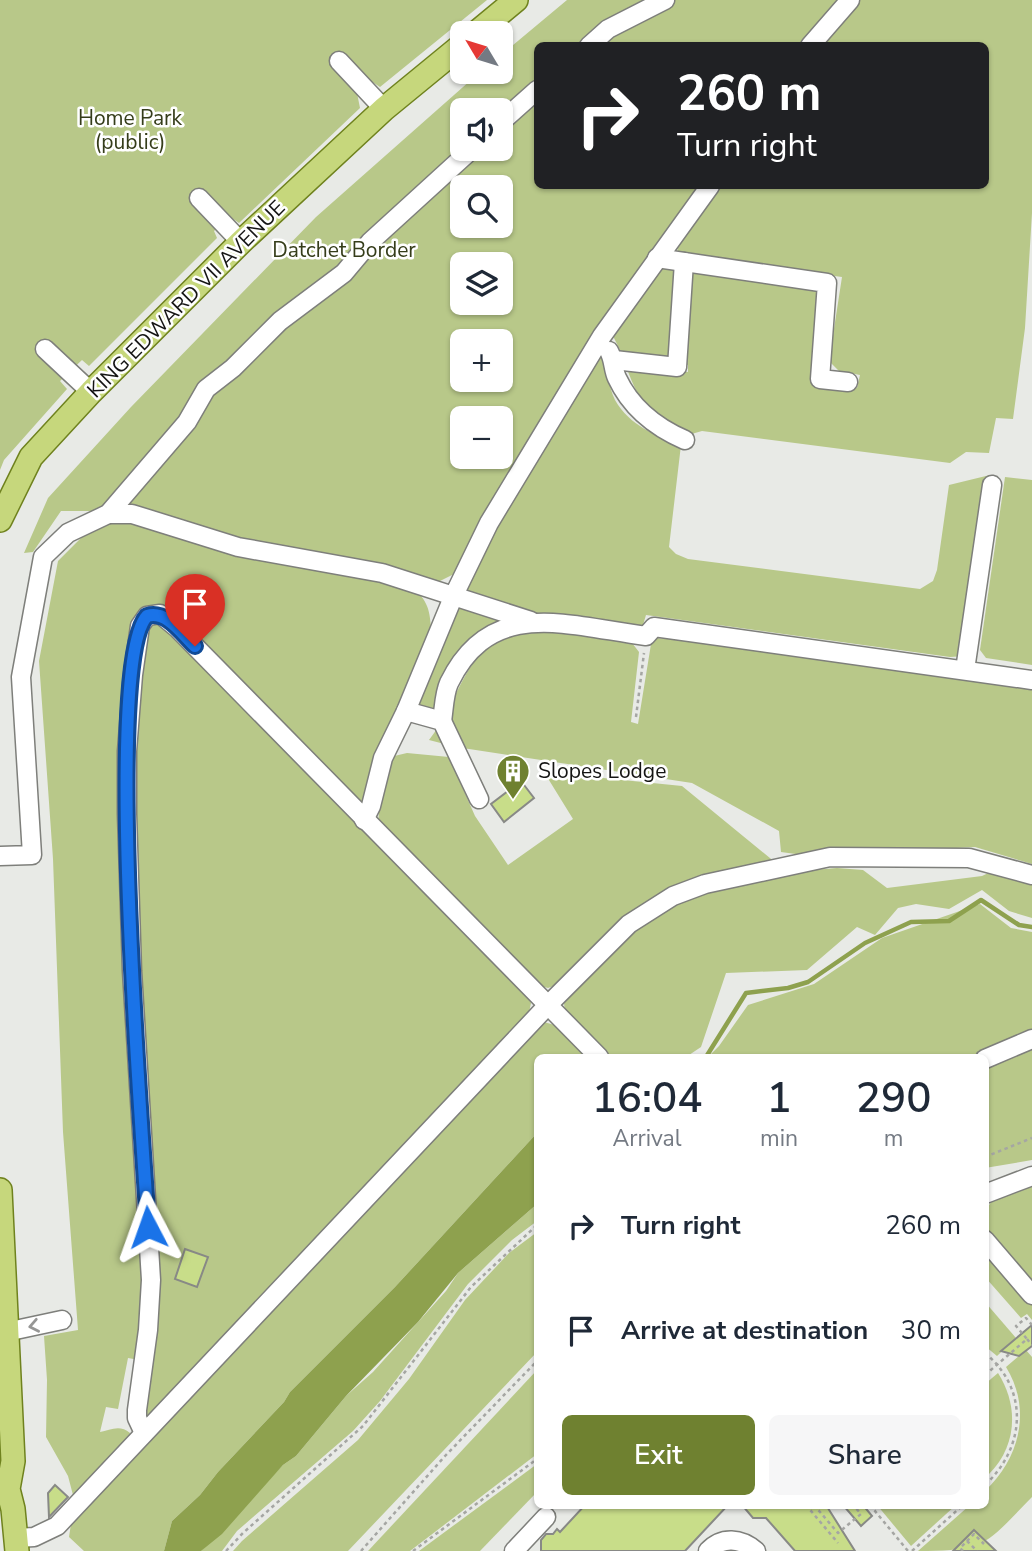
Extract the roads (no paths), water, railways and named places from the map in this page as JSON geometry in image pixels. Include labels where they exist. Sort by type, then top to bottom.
[{"type":"main road","points":[[491,21],[516,0]]},
{"type":"main road","name":"KING EDWARD VII AVENUE","points":[[0,520],[32,457],[91,393],[241,242],[384,109],[450,55]]},
{"type":"main road","points":[[0,1190],[13,1461],[4,1487],[17,1545]]},
{"type":"lane","points":[[593,42],[608,29],[665,0]]},
{"type":"lane","points":[[813,42],[850,0]]},
{"type":"lane","points":[[339,61],[384,109]]},
{"type":"lane","points":[[513,111],[534,93]]},
{"type":"lane","points":[[0,856],[32,855],[21,677],[43,557],[68,533],[108,513],[187,422],[206,389],[233,368],[280,321],[344,273],[370,242],[459,161]]},
{"type":"lane","points":[[364,820],[371,806],[383,758],[406,711],[454,595],[489,523],[602,336],[708,189]]},
{"type":"lane","points":[[199,198],[241,242]]},
{"type":"lane","points":[[657,258],[827,284],[820,379],[848,382]]},
{"type":"lane","points":[[614,360],[677,367],[684,262]]},
{"type":"lane","points":[[602,336],[614,360],[616,376],[636,409],[666,432],[685,440]]},
{"type":"lane","points":[[45,349],[91,393]]},
{"type":"lane","points":[[965,670],[992,485]]},
{"type":"lane","points":[[108,513],[132,513],[238,547],[382,573],[533,622],[646,636],[654,627],[1032,680]]},
{"type":"lane","points":[[144,1433],[137,1418],[137,1410],[148,1330],[151,1280],[132,958],[127,814],[129,715],[138,634],[144,619],[160,614],[177,628],[596,1054]]},
{"type":"lane","points":[[479,799],[442,721],[448,685],[478,641],[508,626],[533,622]]},
{"type":"lane","points":[[406,711],[442,721]]},
{"type":"lane","points":[[17,1545],[57,1526],[548,1005],[629,923],[673,895],[705,884],[830,857],[969,858],[1032,874]]},
{"type":"lane","points":[[989,1057],[1032,1039]]},
{"type":"lane","points":[[989,1193],[1032,1176]]},
{"type":"lane","points":[[989,1245],[1032,1295]]},
{"type":"lane","points":[[6,1332],[62,1320]]},
{"type":"lane","points":[[514,1551],[546,1517]]},
{"type":"lane","points":[[708,1551],[720,1541],[740,1540],[755,1551]]},
{"type":"waterway","points":[[708,1054],[746,993],[788,988],[808,982],[865,943],[911,922],[949,921],[981,900],[1019,925],[1032,927]]},
{"type":"place","name":"Slopes Lodge","points":[[513,801]]},
{"type":"park label","name":"Home Park (public)","points":[[130,130]]},
{"type":"park label","name":"Datchet Border","points":[[344,250]]}]
